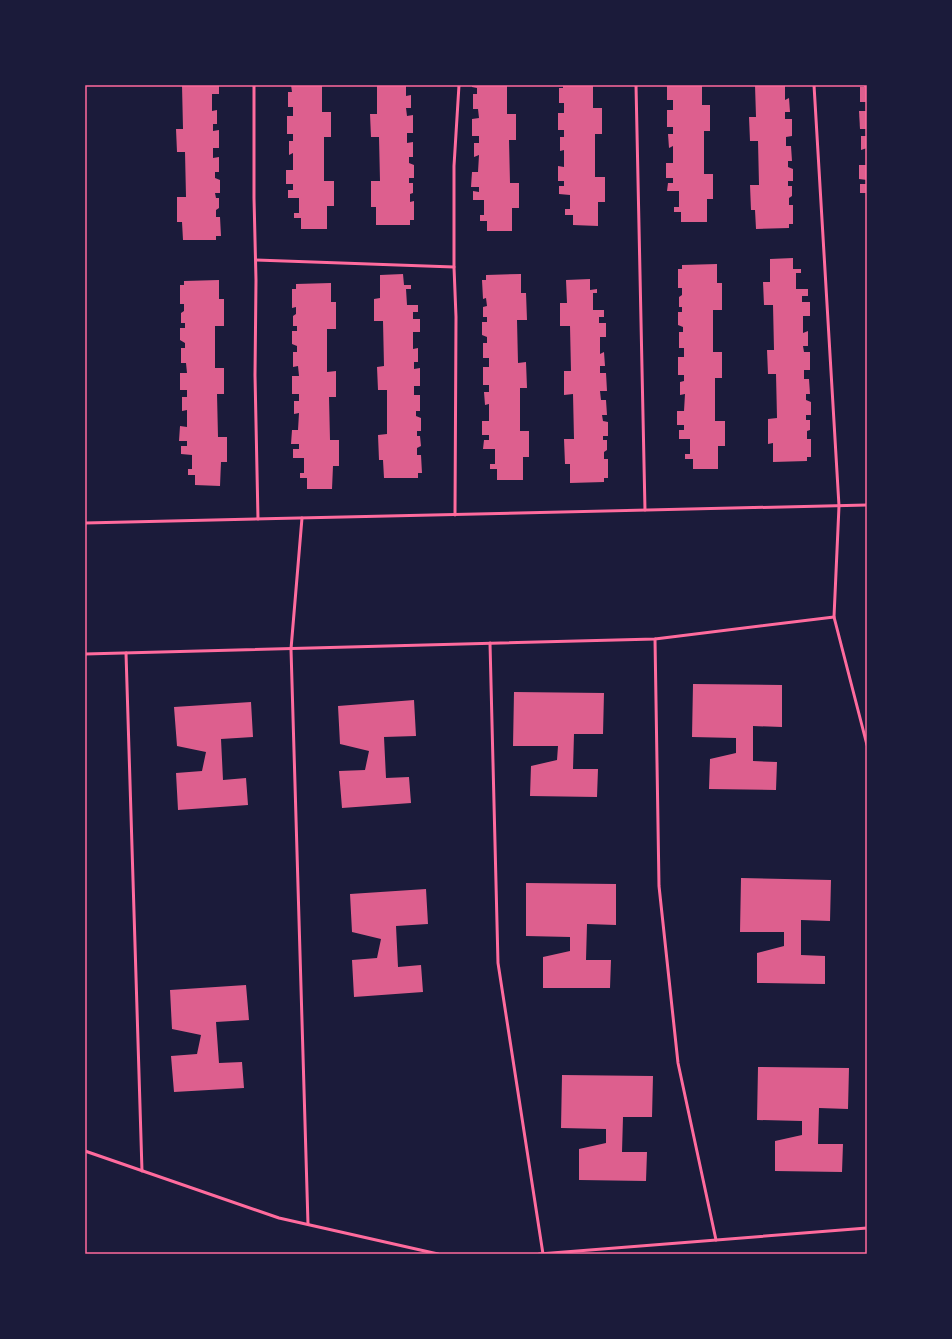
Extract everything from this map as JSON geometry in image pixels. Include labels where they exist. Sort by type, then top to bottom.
[{"type":"lane","points":[[254,85],[256,260],[255,375],[258,519]]},
{"type":"lane","points":[[455,515],[456,317],[454,267],[454,166],[459,85]]},
{"type":"lane","points":[[636,85],[645,510]]},
{"type":"lane","points":[[814,85],[839,506],[834,617],[867,745]]},
{"type":"lane","points":[[256,260],[454,267]]},
{"type":"lane","points":[[85,523],[867,505]]},
{"type":"lane","points":[[302,518],[291,649],[308,1224]]},
{"type":"lane","points":[[85,654],[655,639],[834,617]]},
{"type":"lane","points":[[655,639],[659,886],[678,1063],[716,1240]]},
{"type":"lane","points":[[490,643],[498,963],[543,1254]]},
{"type":"lane","points":[[126,653],[142,1171]]},
{"type":"lane","points":[[85,1151],[279,1218],[438,1254]]},
{"type":"lane","points":[[539,1254],[867,1228]]},
{"type":"building","points":[[182,85],[219,85],[219,94],[212,94],[212,111],[217,110],[217,124],[213,124],[213,131],[219,130],[219,148],[213,148],[213,158],[219,157],[219,172],[215,172],[215,178],[220,180],[220,193],[215,193],[216,198],[219,198],[219,208],[216,210],[216,217],[220,217],[221,236],[216,236],[216,240],[183,240],[182,222],[177,222],[177,197],[186,197],[185,152],[177,152],[176,129],[183,129]]},
{"type":"building","points":[[291,85],[322,85],[322,112],[331,112],[331,137],[324,137],[324,181],[334,181],[334,206],[327,206],[327,229],[301,229],[301,218],[294,218],[294,213],[299,213],[299,198],[288,198],[288,190],[293,190],[293,184],[286,184],[286,170],[293,170],[293,153],[289,155],[289,141],[293,141],[293,134],[287,134],[287,116],[293,116],[293,107],[288,107],[288,92],[292,92]]},
{"type":"building","points":[[377,85],[406,85],[406,96],[411,95],[411,108],[406,108],[407,116],[413,115],[413,133],[407,133],[407,143],[413,142],[413,157],[409,157],[409,163],[414,165],[414,178],[409,178],[409,183],[413,183],[413,193],[410,194],[410,202],[414,201],[414,220],[410,220],[410,225],[376,225],[376,207],[371,207],[371,181],[380,181],[379,137],[371,137],[370,114],[377,114]]},
{"type":"building","points":[[472,85],[507,85],[507,114],[516,114],[516,140],[509,140],[510,183],[519,183],[519,208],[512,208],[512,231],[487,231],[487,221],[480,221],[480,215],[484,215],[484,200],[473,200],[473,191],[479,192],[479,187],[471,187],[472,172],[478,172],[479,155],[474,157],[474,143],[479,143],[479,136],[472,136],[472,119],[479,118],[478,109],[473,109],[473,94],[477,94],[477,88],[472,87]]},
{"type":"building","points":[[563,85],[593,85],[593,108],[602,108],[602,134],[595,134],[595,177],[605,177],[605,202],[598,202],[598,226],[573,225],[573,215],[565,215],[565,209],[570,209],[570,195],[559,194],[559,186],[564,186],[564,181],[558,181],[558,166],[564,167],[564,150],[560,151],[560,137],[564,137],[564,130],[558,130],[558,113],[564,113],[564,103],[559,103],[559,88],[563,88]]},
{"type":"building","points":[[667,85],[702,85],[702,105],[710,105],[710,131],[704,131],[704,174],[713,174],[713,199],[707,199],[707,222],[681,222],[681,212],[674,212],[674,207],[679,207],[679,191],[667,191],[668,183],[673,183],[673,178],[666,178],[666,163],[673,163],[673,146],[669,148],[668,134],[673,134],[673,127],[667,127],[667,110],[673,110],[673,100],[667,100]]},
{"type":"building","points":[[755,85],[785,85],[785,100],[789,98],[790,112],[785,112],[785,119],[792,119],[792,136],[786,137],[786,146],[791,146],[792,161],[788,161],[788,167],[793,169],[793,181],[788,181],[788,186],[792,186],[792,196],[789,198],[789,205],[793,205],[793,224],[789,224],[789,228],[756,229],[755,210],[751,210],[750,185],[759,185],[758,141],[750,141],[749,117],[756,117]]},
{"type":"building","points":[[864,85],[867,85],[867,102],[860,102],[860,87],[864,87]]},
{"type":"building","points":[[859,111],[867,111],[867,129],[860,129]]},
{"type":"building","points":[[861,136],[867,136],[867,148],[861,150]]},
{"type":"building","points":[[859,165],[867,165],[867,180],[859,179]]},
{"type":"building","points":[[860,184],[867,184],[867,193],[860,193]]},
{"type":"building","points":[[793,258],[793,269],[801,269],[801,273],[796,273],[796,289],[808,289],[808,296],[802,296],[802,302],[810,302],[810,316],[803,316],[803,333],[808,331],[808,346],[803,346],[804,352],[810,352],[810,370],[804,370],[804,379],[809,379],[810,394],[806,394],[806,400],[811,402],[811,415],[806,415],[806,420],[810,420],[810,430],[807,431],[807,439],[811,439],[811,457],[807,457],[807,461],[773,462],[773,443],[768,444],[768,419],[777,418],[776,374],[768,374],[767,350],[774,350],[773,305],[764,305],[763,282],[770,282],[770,259]]},
{"type":"building","points":[[717,264],[717,283],[722,283],[722,310],[713,310],[713,352],[722,352],[722,378],[715,378],[715,421],[725,421],[725,446],[718,446],[718,469],[693,469],[693,459],[685,459],[685,454],[690,454],[690,439],[679,439],[679,430],[684,430],[684,425],[677,425],[677,411],[684,411],[685,394],[680,395],[680,382],[684,381],[684,375],[678,375],[678,357],[684,357],[684,348],[679,348],[679,332],[683,332],[683,327],[678,325],[678,312],[682,312],[682,307],[679,307],[679,297],[682,295],[682,288],[678,288],[678,269],[682,269],[682,265]]},
{"type":"building","points":[[403,274],[404,285],[411,285],[411,289],[406,289],[407,305],[418,305],[418,312],[413,312],[413,319],[420,319],[420,332],[413,332],[413,349],[418,348],[418,362],[414,362],[414,369],[420,368],[420,386],[414,386],[414,395],[420,395],[420,411],[416,411],[416,416],[421,418],[421,431],[417,431],[417,436],[420,436],[421,446],[417,448],[417,455],[421,455],[422,473],[418,473],[418,478],[384,478],[383,460],[379,460],[378,435],[387,434],[387,390],[378,390],[377,367],[384,366],[383,321],[374,321],[374,299],[380,298],[380,275]]},
{"type":"building","points":[[521,274],[521,293],[526,293],[527,320],[517,320],[518,363],[526,362],[527,388],[520,388],[520,431],[529,431],[529,457],[523,457],[523,480],[497,480],[497,469],[490,469],[490,464],[495,464],[495,449],[483,449],[484,440],[489,440],[489,435],[482,435],[482,421],[489,421],[489,404],[485,405],[484,392],[489,392],[489,385],[483,385],[483,367],[489,367],[489,358],[483,358],[483,343],[487,343],[487,337],[482,335],[482,322],[487,322],[487,317],[483,317],[483,307],[487,306],[486,298],[483,299],[482,280],[486,280],[486,275]]},
{"type":"building","points":[[590,279],[590,290],[597,289],[597,293],[593,293],[593,310],[604,310],[604,317],[599,317],[599,323],[606,323],[606,337],[600,337],[600,354],[604,352],[605,366],[600,366],[600,373],[606,373],[607,391],[600,391],[601,400],[606,400],[607,415],[602,415],[603,421],[608,422],[608,436],[603,436],[603,440],[607,440],[607,450],[604,452],[604,459],[608,459],[608,478],[604,478],[604,482],[570,483],[570,464],[565,464],[564,439],[574,439],[573,394],[564,395],[564,371],[571,371],[570,326],[560,326],[560,303],[567,303],[566,280]]},
{"type":"building","points":[[219,280],[219,299],[224,299],[224,326],[215,326],[215,368],[224,368],[224,394],[217,394],[218,437],[227,437],[227,462],[221,462],[220,486],[195,485],[195,475],[188,475],[188,469],[192,469],[192,455],[181,454],[181,446],[187,446],[187,441],[179,441],[180,426],[187,427],[187,410],[182,411],[182,397],[187,397],[187,390],[180,390],[180,373],[187,373],[186,363],[181,363],[181,348],[185,348],[185,343],[180,340],[180,328],[185,328],[185,323],[181,323],[181,313],[184,311],[184,304],[180,304],[180,285],[184,285],[184,281]]},
{"type":"building","points":[[331,283],[331,302],[336,302],[336,329],[327,329],[327,372],[336,371],[336,397],[329,397],[330,440],[339,440],[339,466],[333,466],[332,489],[307,489],[307,478],[300,478],[300,473],[304,473],[304,458],[293,458],[293,449],[299,449],[299,444],[291,444],[292,430],[298,430],[299,413],[294,414],[294,401],[299,401],[299,394],[292,394],[292,376],[299,376],[298,366],[293,367],[293,352],[297,352],[297,346],[292,344],[292,331],[297,331],[297,326],[293,326],[293,316],[296,314],[296,307],[292,308],[292,289],[296,289],[296,284]]},
{"type":"building","points":[[693,684],[782,685],[782,727],[753,726],[753,761],[777,762],[776,790],[709,789],[710,759],[736,753],[736,738],[692,737]]},
{"type":"building","points":[[514,692],[604,693],[603,734],[574,734],[573,769],[598,769],[597,797],[530,796],[531,766],[557,760],[558,746],[513,746]]},
{"type":"building","points":[[414,700],[416,736],[384,737],[386,778],[409,777],[411,803],[342,808],[339,771],[365,770],[369,751],[340,744],[338,706]]},
{"type":"building","points":[[251,702],[253,737],[221,739],[223,780],[246,778],[248,805],[178,810],[176,773],[202,771],[206,752],[177,746],[174,707]]},
{"type":"building","points":[[741,878],[831,880],[830,921],[801,920],[801,955],[825,956],[825,984],[757,983],[757,953],[784,946],[784,932],[740,932]]},
{"type":"building","points":[[526,883],[616,884],[616,925],[587,924],[586,960],[611,960],[610,988],[543,988],[543,957],[570,951],[570,937],[526,936]]},
{"type":"building","points":[[426,889],[428,924],[396,926],[398,967],[421,965],[423,992],[354,997],[352,960],[377,958],[381,939],[352,932],[350,894]]},
{"type":"building","points":[[246,985],[249,1020],[216,1022],[219,1063],[242,1062],[244,1088],[174,1092],[171,1056],[197,1054],[201,1035],[172,1029],[170,990]]},
{"type":"building","points":[[758,1067],[849,1068],[848,1109],[819,1108],[818,1144],[843,1144],[842,1172],[775,1171],[775,1141],[802,1135],[802,1121],[757,1120]]},
{"type":"building","points":[[562,1075],[653,1076],[652,1117],[623,1117],[622,1152],[647,1152],[646,1181],[579,1180],[579,1149],[606,1143],[606,1129],[561,1128]]}]
